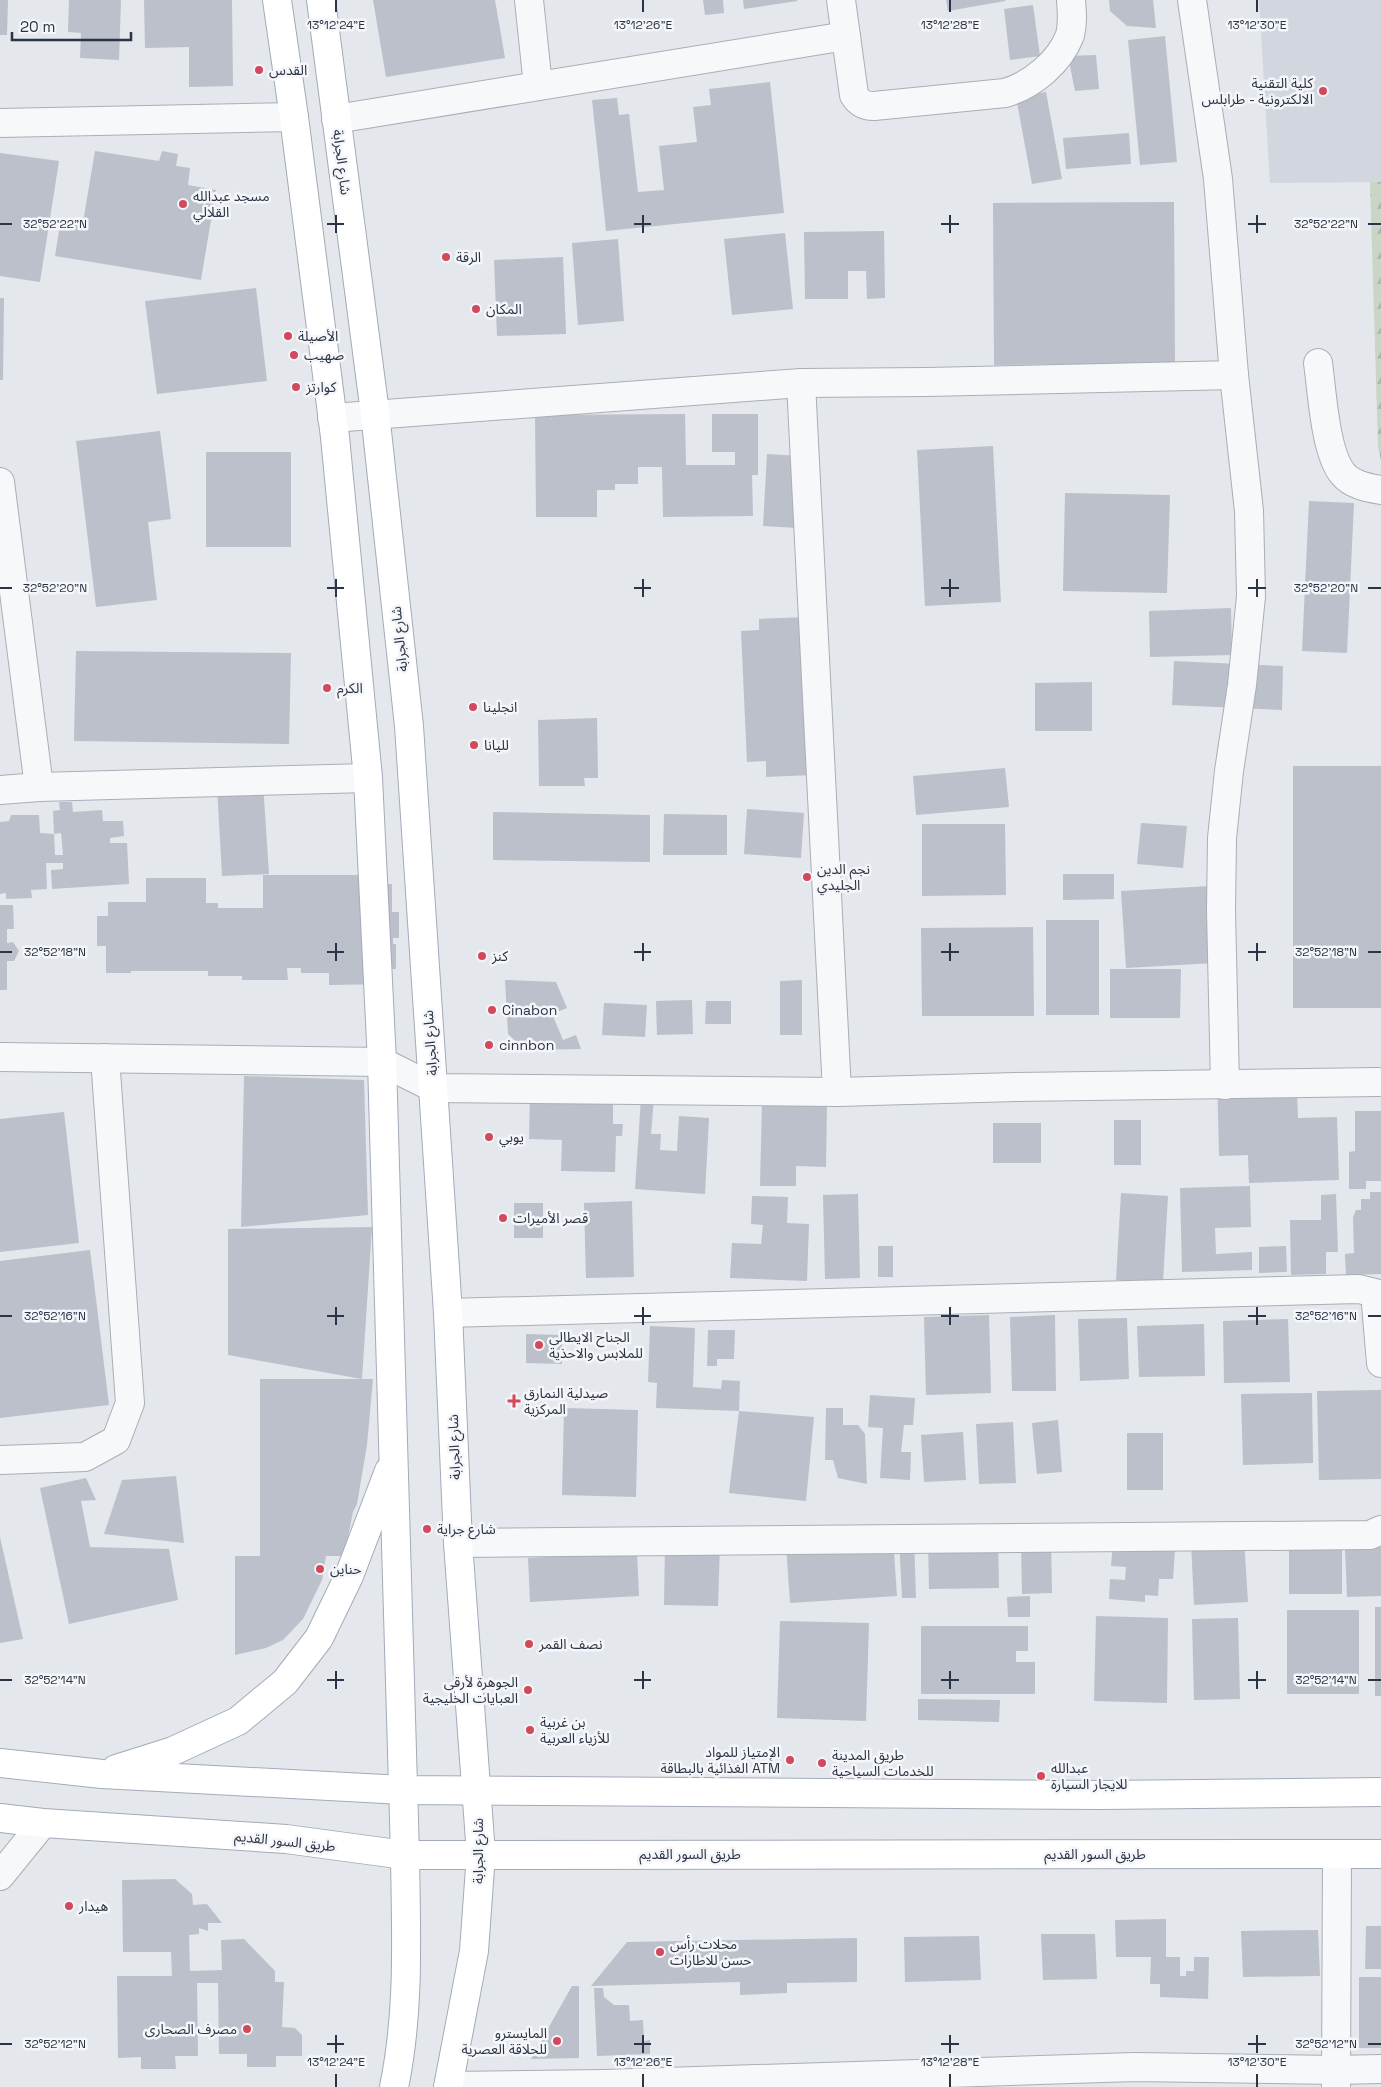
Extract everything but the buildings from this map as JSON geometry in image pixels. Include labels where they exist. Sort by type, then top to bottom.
[{"type":"main road","points":[[277,0],[294,117],[332,418],[368,778],[382,1062],[405,1854],[407,1982],[401,2054],[394,2087]]},
{"type":"main road","name":"شارع الجرابة","points":[[321,0],[375,413],[409,726],[448,1313],[458,1543],[481,1854],[474,1951],[448,2087]]},
{"type":"main road","points":[[102,1774],[173,1751],[238,1721],[285,1682],[319,1638],[349,1576],[394,1458]]},
{"type":"main road","points":[[0,1763],[102,1774],[403,1790],[1092,1795],[1381,1792]]},
{"type":"main road","name":"طريق السور القديم","points":[[0,1818],[43,1823],[278,1839],[405,1854],[1381,1854]]},
{"type":"street","points":[[529,0],[538,86]]},
{"type":"street","points":[[841,0],[854,95],[858,102],[865,106],[1005,93],[1019,89],[1033,81],[1064,47],[1070,34],[1073,18],[1072,0]]},
{"type":"street","points":[[1192,0],[1218,179],[1234,375],[1249,511],[1251,596],[1242,685],[1229,771],[1222,838],[1221,911],[1225,1085]]},
{"type":"street","points":[[336,119],[846,36]]},
{"type":"street","points":[[0,123],[294,117]]},
{"type":"street","points":[[1318,362],[1330,447],[1336,464],[1343,475],[1354,483],[1381,490]]},
{"type":"street","points":[[332,418],[375,413],[801,383],[1234,375]]},
{"type":"street","points":[[801,383],[837,1092]]},
{"type":"street","points":[[0,482],[39,787]]},
{"type":"street","points":[[0,790],[39,787],[368,778]]},
{"type":"street","points":[[0,1057],[382,1062],[434,1088],[837,1092],[1016,1087],[1378,1082]]},
{"type":"street","points":[[0,1460],[85,1457],[116,1440],[130,1403],[105,1058]]},
{"type":"street","points":[[448,1313],[1359,1289],[1375,1293],[1381,1363]]},
{"type":"street","points":[[458,1543],[1370,1535],[1381,1530]]},
{"type":"street","points":[[0,1876],[43,1823]]},
{"type":"street","points":[[1336,2079],[1337,1854]]},
{"type":"street","points":[[448,2087],[1135,2077],[1336,2079],[1381,2069]]},
{"type":"shaded area","name":"كلية التقنية الالكترونية - طرابلس","points":[[1259,0],[1381,0],[1381,182],[1270,183]]},
{"type":"green space","points":[[1370,182],[1381,182],[1381,461],[1378,446]]},
{"type":"place","name":"القدس","points":[[259,70]]},
{"type":"place","name":"كلية التقنية الالكترونية - طرابلس","points":[[1323,91]]},
{"type":"place","name":"مسجد عبدالله القلالي","points":[[183,204]]},
{"type":"place","name":"الرقة","points":[[446,257]]},
{"type":"place","name":"المكان","points":[[476,309]]},
{"type":"place","name":"الأصيلة","points":[[288,336]]},
{"type":"place","name":"صهيب","points":[[294,355]]},
{"type":"place","name":"كوارتز","points":[[296,387]]},
{"type":"place","name":"الكرم","points":[[327,688]]},
{"type":"place","name":"انجلينا","points":[[473,707]]},
{"type":"place","name":"لليانا","points":[[474,745]]},
{"type":"place","name":"نجم الدين الجليدي","points":[[807,877]]},
{"type":"place","name":"كنز","points":[[482,956]]},
{"type":"place","name":"Cinabon","points":[[492,1010]]},
{"type":"place","name":"cinnbon","points":[[489,1045]]},
{"type":"place","name":"يوبي","points":[[489,1137]]},
{"type":"place","name":"قصر الأميرات","points":[[503,1218]]},
{"type":"place","name":"الجناح الايطالي للملابس والاحذية","points":[[539,1345]]},
{"type":"place","name":"صيدلية النمارق المركزية","points":[[514,1401]]},
{"type":"place","name":"شارع جراية","points":[[427,1529]]},
{"type":"place","name":"حناين","points":[[320,1569]]},
{"type":"place","name":"نصف القمر","points":[[529,1644]]},
{"type":"place","name":"الجوهرة لأرقى العبايات الخليجية","points":[[528,1690]]},
{"type":"place","name":"بن غربية للأزياء العربية","points":[[530,1730]]},
{"type":"place","name":"الإمتياز للمواد الغذائية بالبطاقة ATM","points":[[790,1760]]},
{"type":"place","name":"طريق المدينة للخدمات السياحية","points":[[822,1763]]},
{"type":"place","name":"عبدالله للايجار السيارة","points":[[1041,1776]]},
{"type":"place","name":"هيدار","points":[[69,1906]]},
{"type":"place","name":"محلات رأس حسن للاطارات","points":[[660,1952]]},
{"type":"place","name":"مصرف الصحارى","points":[[247,2029]]},
{"type":"place","name":"المايسترو للحلاقة العصرية","points":[[557,2041]]}]
